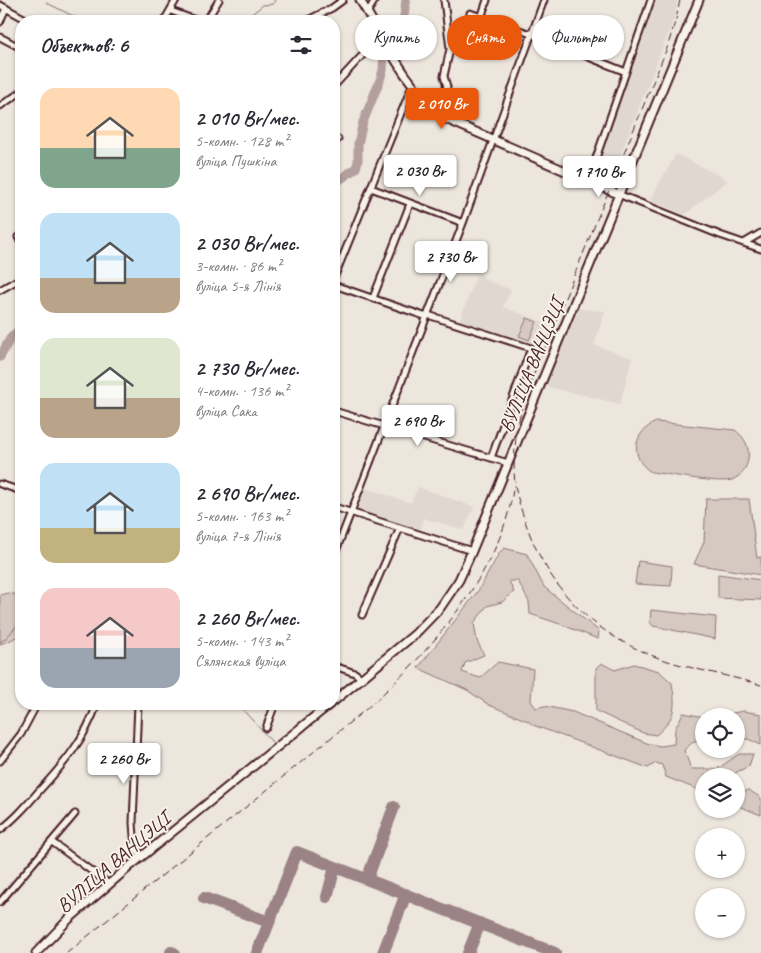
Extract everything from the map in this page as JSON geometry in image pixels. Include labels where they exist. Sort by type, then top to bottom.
[{"type":"main road","points":[[360,0],[367,13]]},
{"type":"main road","name":"ВУЛІЦА ВАНЦЭЦІ","points":[[340,695],[415,634],[440,608],[459,580],[699,0]]},
{"type":"main road","points":[[397,60],[430,106],[446,120],[618,194]]},
{"type":"main road","name":"ВУЛІЦА ВАНЦЭЦІ","points":[[36,953],[70,918],[141,856],[323,710]]},
{"type":"street","points":[[168,15],[176,0]]},
{"type":"street","points":[[210,15],[219,0]]},
{"type":"street","points":[[318,15],[343,0]]},
{"type":"street","points":[[367,13],[375,0]]},
{"type":"street","points":[[430,106],[447,87],[444,76],[450,49],[444,0]]},
{"type":"street","points":[[482,15],[488,0]]},
{"type":"street","points":[[340,541],[463,223],[544,0]]},
{"type":"street","points":[[588,181],[651,0]]},
{"type":"street","points":[[0,5],[18,15]]},
{"type":"street","points":[[0,22],[6,8]]},
{"type":"street","points":[[171,11],[182,15]]},
{"type":"street","points":[[522,31],[626,72]]},
{"type":"street","points":[[0,37],[15,45]]},
{"type":"street","points":[[340,79],[358,60]]},
{"type":"street","points":[[340,263],[410,92],[415,87]]},
{"type":"street","points":[[0,106],[15,96]]},
{"type":"street","points":[[371,188],[463,223]]},
{"type":"street","points":[[618,194],[642,205],[761,249]]},
{"type":"street","points":[[373,298],[410,204]]},
{"type":"street","points":[[744,243],[761,233]]},
{"type":"street","points":[[0,290],[15,281]]},
{"type":"street","points":[[340,287],[427,316]]},
{"type":"street","name":"ВУЛІЦА ВАНЦЭЦІ","points":[[427,316],[531,348],[491,458]]},
{"type":"street","points":[[340,413],[508,463]]},
{"type":"street","points":[[0,484],[15,489]]},
{"type":"street","points":[[340,509],[472,551]]},
{"type":"street","points":[[362,615],[400,528]]},
{"type":"street","points":[[340,668],[355,673],[361,678]]},
{"type":"street","points":[[0,761],[21,734],[34,710]]},
{"type":"street","points":[[0,830],[13,820],[64,764],[79,744],[94,710]]},
{"type":"street","points":[[138,710],[133,823],[135,848],[141,856]]},
{"type":"street","points":[[266,728],[273,710]]},
{"type":"street","points":[[0,902],[75,814]]},
{"type":"street","points":[[52,842],[109,884]]},
{"type":"shaded area","points":[[654,0],[678,0],[675,16],[610,181],[594,174]]},
{"type":"shaded area","points":[[676,154],[728,180],[684,215],[650,200]]},
{"type":"shaded area","points":[[477,274],[484,276],[483,279],[511,290],[503,307],[548,324],[538,346],[460,320]]},
{"type":"shaded area","points":[[579,309],[605,311],[594,345],[632,358],[620,404],[545,386]]},
{"type":"shaded area","points":[[527,318],[537,322],[529,340],[519,336]]},
{"type":"shaded area","points":[[656,422],[735,430],[742,436],[747,446],[748,460],[743,472],[732,480],[725,481],[651,472],[639,460],[637,446],[642,432]]},
{"type":"shaded area","points":[[418,487],[474,507],[464,530],[423,518],[420,530],[357,511],[365,488],[411,503]]},
{"type":"shaded area","points":[[706,499],[749,499],[757,558],[761,557],[761,575],[694,564],[704,542]]},
{"type":"shaded area","points":[[504,548],[527,554],[544,587],[599,631],[598,639],[530,614],[529,602],[518,581],[509,581],[514,592],[502,602],[487,606],[474,623],[477,641],[484,655],[465,663],[462,672],[480,678],[498,662],[533,669],[531,701],[536,708],[544,706],[573,712],[649,744],[661,746],[674,744],[675,729],[683,713],[695,715],[695,741],[684,750],[691,769],[695,769],[695,788],[666,777],[662,765],[656,763],[648,768],[533,725],[528,721],[489,705],[467,690],[418,668],[478,591]]},
{"type":"shaded area","points":[[638,561],[672,566],[671,586],[635,584]]},
{"type":"shaded area","points":[[718,574],[761,580],[761,600],[718,598]]},
{"type":"shaded area","points":[[8,593],[15,595],[15,638],[0,644],[0,595]]},
{"type":"shaded area","points":[[651,610],[716,617],[715,639],[653,626],[650,622]]},
{"type":"shaded area","points":[[601,663],[615,670],[634,664],[659,671],[672,683],[673,712],[668,723],[656,735],[643,733],[596,711],[596,668]]},
{"type":"shaded area","points":[[745,711],[761,714],[761,745],[745,739]]},
{"type":"shaded area","points":[[745,754],[753,754],[749,766],[745,768],[718,768],[733,758],[745,758]]},
{"type":"shaded area","points":[[749,790],[761,798],[761,815],[745,809],[745,791]]},
{"type":"waterway","points":[[250,15],[263,5],[273,4],[275,0]]},
{"type":"waterway","points":[[340,180],[356,168],[358,144],[363,122],[380,80],[384,54],[397,37],[403,24],[406,0]]},
{"type":"waterway","points":[[47,3],[71,15]]},
{"type":"waterway","points":[[0,357],[15,333]]},
{"type":"waterway","points":[[0,642],[15,628]]},
{"type":"waterway","points":[[243,710],[273,743]]},
{"type":"taxiway","points":[[367,879],[394,807]]},
{"type":"taxiway","points":[[257,953],[297,852],[555,953]]},
{"type":"taxiway","points":[[327,897],[335,867]]},
{"type":"taxiway","points":[[383,953],[406,894]]},
{"type":"taxiway","points":[[204,898],[269,922]]},
{"type":"taxiway","points":[[468,953],[480,923]]},
{"type":"railway","points":[[680,0],[667,48],[527,391],[520,413],[516,437],[515,485],[525,521],[545,565],[558,585],[589,619],[608,633],[651,655],[678,664],[761,685]]},
{"type":"railway","points":[[67,953],[365,710],[412,665],[457,611],[477,581],[494,551],[506,521],[513,490]]}]
